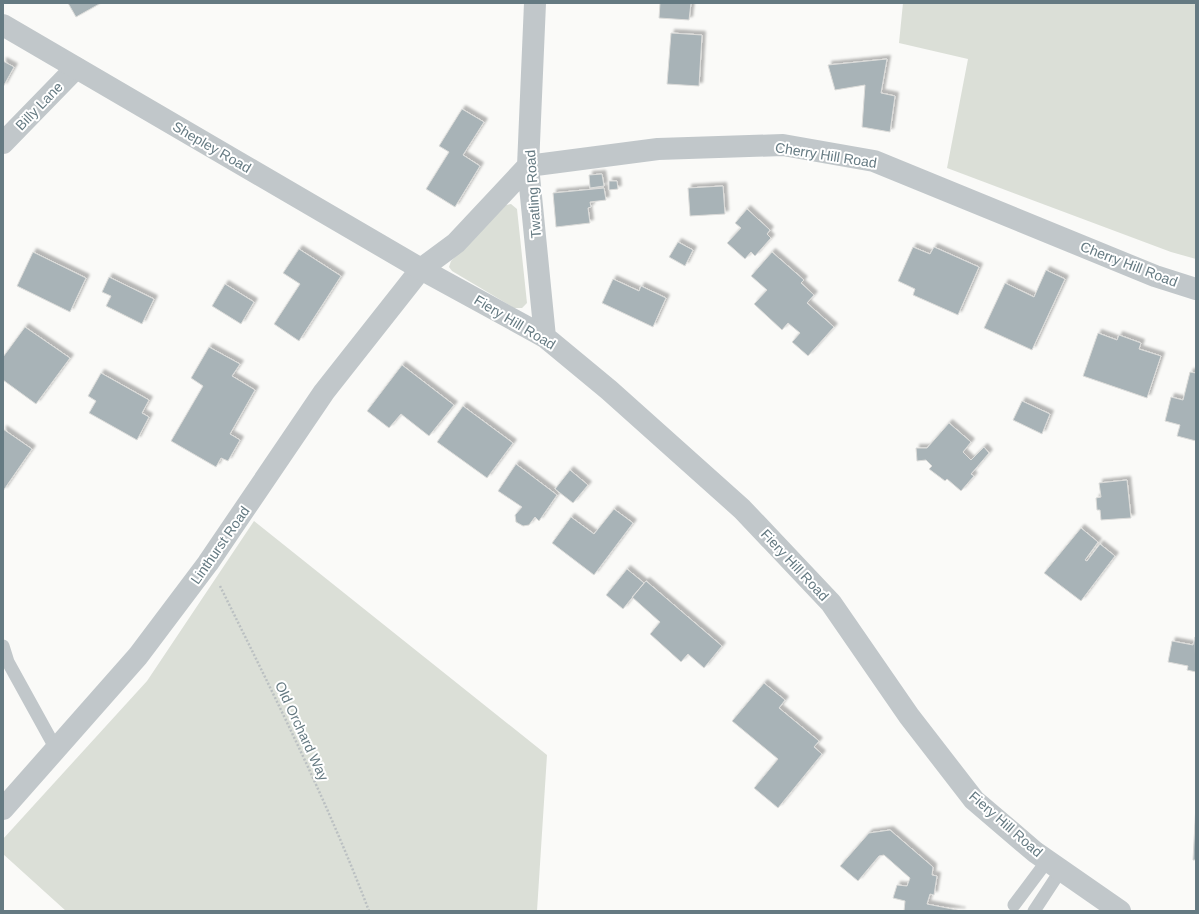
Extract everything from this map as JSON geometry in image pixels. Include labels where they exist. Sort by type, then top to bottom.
[{"type":"street","name":"Twatling Road","points":[[535,3],[528,166],[545,337]]},
{"type":"street","name":"Shepley Road","points":[[3,26],[421,269]]},
{"type":"street","name":"Billy Lane","points":[[3,143],[76,68]]},
{"type":"street","name":"Cherry Hill Road","points":[[528,166],[658,150],[783,145],[874,161],[1155,276],[1196,289]]},
{"type":"street","name":"Linthurst Road","points":[[3,809],[138,656],[208,563],[324,392],[421,269],[456,243],[528,166]]},
{"type":"street","name":"Fiery Hill Road","points":[[421,269],[545,337],[609,390],[742,509],[831,603],[909,716],[974,800],[1035,852],[1120,911]]},
{"type":"lane","points":[[3,646],[8,662],[56,749]]},
{"type":"lane","points":[[1014,905],[1054,865]]},
{"type":"lane","points":[[1034,911],[1054,865]]},
{"type":"path","name":"Old Orchard Way","points":[[208,563],[288,724],[348,856],[369,911]]},
{"type":"shaded area","points":[[903,3],[1196,3],[1196,259],[1171,252],[947,168],[968,59],[899,43]]},
{"type":"shaded area","points":[[511,204],[517,209],[527,303],[522,308],[514,308],[452,271],[449,267],[451,261],[506,205]]},
{"type":"shaded area","points":[[254,521],[547,755],[537,911],[66,911],[3,854],[3,839],[147,681]]},
{"type":"building","points":[[68,3],[101,3],[76,17]]},
{"type":"building","points":[[660,3],[691,3],[689,20],[659,18]]},
{"type":"building","points":[[671,33],[702,35],[699,86],[667,84]]},
{"type":"building","points":[[887,59],[881,93],[895,96],[890,132],[862,127],[865,85],[835,90],[828,65]]},
{"type":"building","points":[[3,61],[14,67],[3,87]]},
{"type":"building","points":[[462,109],[484,122],[463,155],[480,166],[455,207],[426,189],[449,152],[439,146]]},
{"type":"building","points":[[602,174],[604,186],[590,188],[589,175]]},
{"type":"building","points":[[609,181],[617,181],[618,189],[609,190]]},
{"type":"building","points":[[723,186],[725,214],[690,216],[688,188]]},
{"type":"building","points":[[604,188],[606,200],[590,202],[591,207],[588,208],[590,223],[556,227],[553,193]]},
{"type":"building","points":[[747,209],[770,230],[767,234],[771,238],[755,256],[751,252],[745,259],[727,243],[741,228],[735,223]]},
{"type":"building","points":[[678,242],[693,250],[685,266],[669,257]]},
{"type":"building","points":[[913,247],[930,254],[934,247],[979,267],[958,315],[913,295],[915,289],[898,281]]},
{"type":"building","points":[[299,249],[341,276],[299,341],[274,324],[300,284],[283,273]]},
{"type":"building","points":[[33,252],[86,278],[70,312],[17,286]]},
{"type":"building","points":[[772,252],[804,280],[801,283],[814,295],[807,303],[834,327],[808,356],[792,342],[800,333],[788,323],[782,330],[754,304],[767,290],[751,276]]},
{"type":"building","points":[[1046,270],[1065,279],[1032,350],[984,328],[1005,283],[1034,297]]},
{"type":"building","points":[[109,277],[154,299],[142,324],[106,306],[111,296],[102,292]]},
{"type":"building","points":[[613,279],[639,291],[641,286],[666,298],[653,327],[602,303]]},
{"type":"building","points":[[225,284],[254,302],[241,324],[212,306]]},
{"type":"building","points":[[25,327],[70,358],[36,404],[3,380],[3,357]]},
{"type":"building","points":[[1098,333],[1117,340],[1119,335],[1141,343],[1139,349],[1161,356],[1147,398],[1083,376]]},
{"type":"building","points":[[209,347],[240,364],[232,376],[255,390],[230,434],[240,440],[228,461],[221,458],[216,467],[171,441],[203,386],[191,378]]},
{"type":"building","points":[[402,365],[454,405],[429,436],[401,414],[389,428],[367,411]]},
{"type":"building","points":[[1190,372],[1196,373],[1196,441],[1177,436],[1180,425],[1165,421],[1171,397],[1183,400]]},
{"type":"building","points":[[101,373],[149,400],[142,413],[149,417],[137,440],[89,413],[96,401],[88,396]]},
{"type":"building","points":[[1022,401],[1050,414],[1042,434],[1013,420]]},
{"type":"building","points":[[463,406],[513,443],[487,478],[437,442]]},
{"type":"building","points":[[949,423],[971,442],[963,452],[971,460],[984,447],[989,453],[971,474],[974,476],[961,491],[947,479],[945,481],[929,469],[932,466],[926,460],[917,461],[916,448],[927,448]]},
{"type":"building","points":[[3,429],[32,449],[3,491]]},
{"type":"building","points":[[516,464],[557,495],[539,521],[535,517],[529,525],[523,526],[516,522],[515,515],[522,507],[498,491]]},
{"type":"building","points":[[570,470],[588,485],[573,503],[555,489]]},
{"type":"building","points":[[1127,480],[1131,518],[1101,520],[1100,510],[1097,510],[1096,498],[1101,497],[1099,483]]},
{"type":"building","points":[[614,509],[633,523],[594,575],[552,543],[571,517],[594,534]]},
{"type":"building","points":[[1081,528],[1098,542],[1085,560],[1087,561],[1100,544],[1115,556],[1081,601],[1044,573]]},
{"type":"building","points":[[627,569],[644,583],[623,609],[606,595]]},
{"type":"building","points":[[646,581],[722,646],[704,668],[688,654],[681,662],[650,634],[660,622],[632,597]]},
{"type":"building","points":[[1195,637],[1196,672],[1187,670],[1188,666],[1168,662],[1172,641],[1193,645]]},
{"type":"building","points":[[764,683],[785,700],[779,708],[819,741],[814,747],[822,754],[778,808],[754,788],[778,759],[732,721]]},
{"type":"building","points":[[1196,803],[1196,860],[1193,860]]},
{"type":"building","points":[[890,830],[933,867],[932,875],[937,876],[934,895],[930,894],[927,904],[962,911],[904,911],[905,901],[893,898],[897,885],[907,886],[910,878],[884,855],[879,856],[858,881],[840,866],[869,833]]}]
